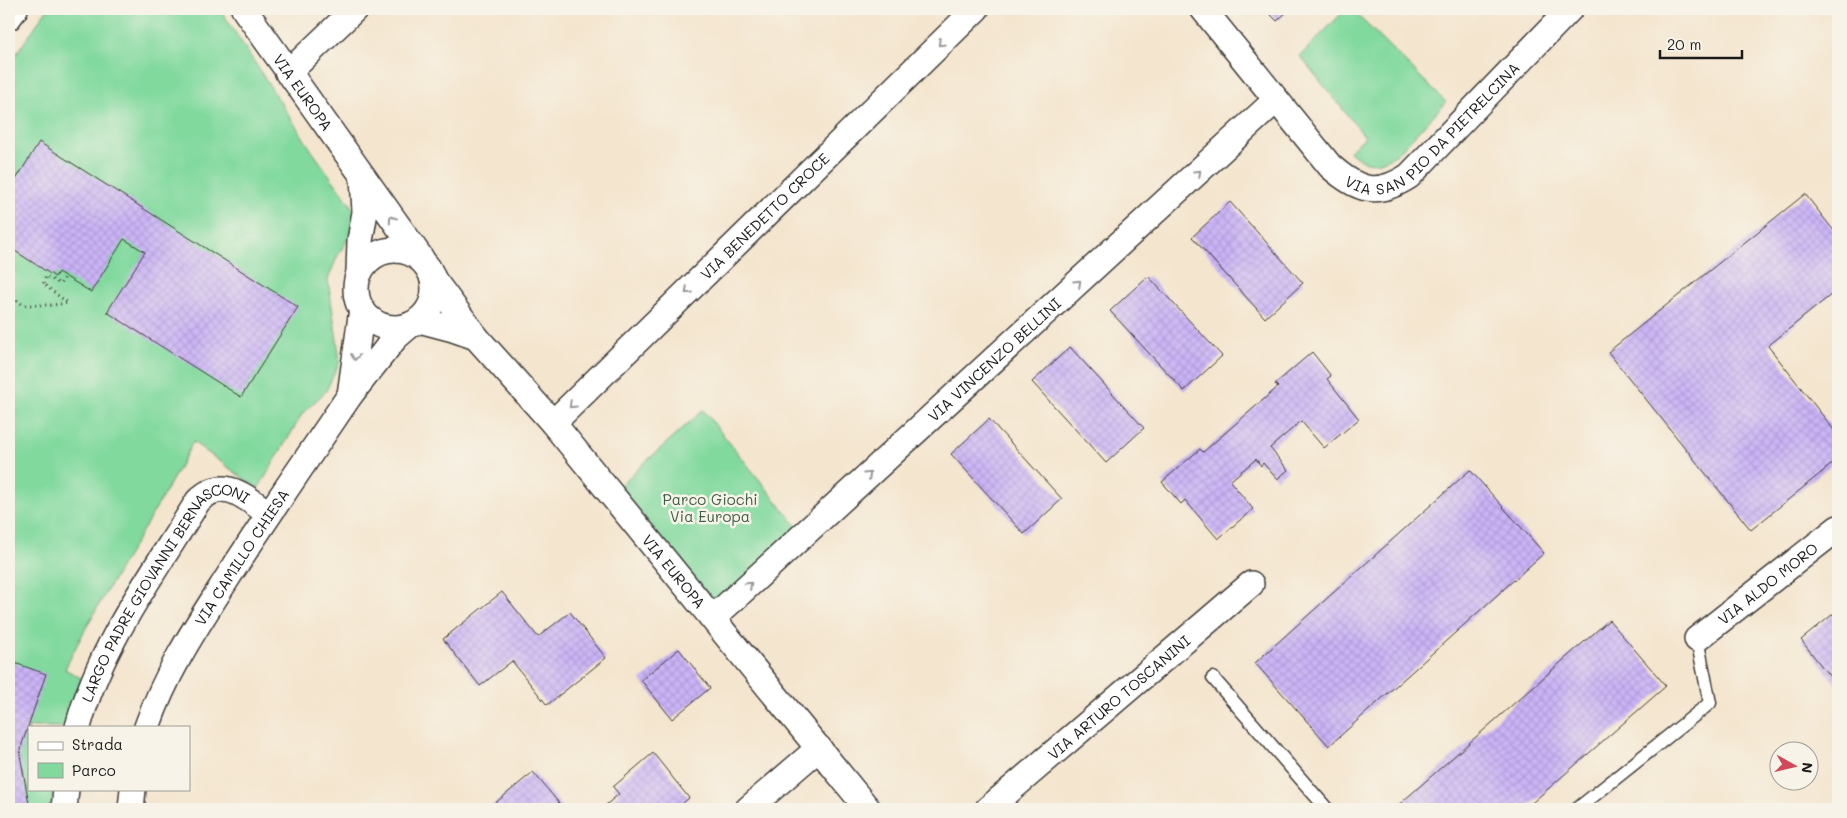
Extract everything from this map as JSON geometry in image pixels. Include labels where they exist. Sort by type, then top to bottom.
[{"type":"street","points":[[9,17],[15,9]]},
{"type":"street","name":"VIA EUROPA","points":[[244,9],[476,338],[553,423],[868,809]]},
{"type":"street","points":[[288,73],[355,9]]},
{"type":"street","name":"VIA BENEDETTO CROCE","points":[[553,423],[976,9]]},
{"type":"street","name":"VIA SAN PIO DA PIETRELCINA","points":[[1204,9],[1330,166],[1344,179],[1362,188],[1380,189],[1396,185],[1409,176],[1570,9]]},
{"type":"street","name":"VIA VINCENZO BELLINI","points":[[713,618],[1276,100]]},
{"type":"street","points":[[359,273],[365,263],[375,255],[386,250],[398,249],[410,252],[427,269],[434,291],[432,303],[415,323],[400,328],[390,328],[379,324],[369,318],[362,309],[357,297],[356,285],[359,273],[360,240],[365,212],[363,177]]},
{"type":"street","name":"VIA CAMILLO CHIESA","points":[[350,395],[362,309]]},
{"type":"street","name":"VIA EUROPA","points":[[415,323],[453,329],[476,338]]},
{"type":"street","name":"VIA CAMILLO CHIESA","points":[[147,726],[164,682],[176,659],[269,514],[350,395],[394,338],[415,323]]},
{"type":"street","name":"LARGO PADRE GIOVANNI BERNASCONI","points":[[78,726],[94,678],[114,638],[198,501],[206,493],[216,488],[227,488],[237,492],[269,514]]},
{"type":"street","name":"VIA ALDO MORO","points":[[1697,639],[1838,528]]},
{"type":"street","name":"VIA ARTURO TOSCANINI","points":[[988,809],[1251,584]]},
{"type":"street","points":[[748,809],[818,748]]},
{"type":"street","points":[[64,809],[66,790]]},
{"type":"street","points":[[131,809],[133,790]]},
{"type":"lane","points":[[1577,809],[1710,703],[1697,639]]},
{"type":"lane","points":[[1213,678],[1327,809]]},
{"type":"path","points":[[9,169],[11,62]]},
{"type":"path","points":[[9,294],[23,305],[53,305],[68,302],[43,284],[46,276],[60,284],[66,276]]},
{"type":"green space","points":[[47,9],[220,9],[312,151],[355,211],[351,234],[338,255],[328,279],[340,361],[326,391],[303,413],[258,489],[193,442],[178,471],[95,611],[65,669],[81,678],[67,726],[28,726],[28,790],[54,790],[51,809],[9,809],[9,65]]},
{"type":"green space","points":[[1346,9],[1351,9],[1446,102],[1397,154],[1384,161],[1366,162],[1349,151],[1365,137],[1300,56]]},
{"type":"green space","name":"Parco Giochi Via Europa","points":[[703,410],[800,530],[716,606],[619,486]]},
{"type":"building","points":[[1265,9],[1290,9],[1277,21]]},
{"type":"building","points":[[39,142],[298,307],[241,397],[107,312],[145,252],[124,239],[91,292],[58,272],[55,277],[9,247],[9,191]]},
{"type":"building","points":[[1805,194],[1838,236],[1838,289],[1768,346],[1838,435],[1838,459],[1751,530],[1608,352]]},
{"type":"building","points":[[1230,202],[1303,283],[1265,318],[1192,237]]},
{"type":"building","points":[[1148,276],[1222,356],[1184,391],[1110,311]]},
{"type":"building","points":[[1070,347],[1144,428],[1106,463],[1032,382]]},
{"type":"building","points":[[1312,352],[1331,376],[1327,379],[1359,419],[1324,448],[1301,421],[1270,448],[1288,470],[1277,479],[1263,463],[1261,466],[1256,459],[1230,481],[1253,509],[1218,539],[1185,500],[1181,504],[1162,482],[1200,449],[1203,452],[1278,387],[1275,384]]},
{"type":"building","points":[[989,419],[1062,499],[1024,534],[951,454]]},
{"type":"building","points":[[1470,470],[1544,553],[1329,746],[1255,663]]},
{"type":"building","points":[[502,592],[538,637],[570,612],[606,658],[547,705],[512,661],[480,686],[443,639]]},
{"type":"building","points":[[1838,610],[1838,687],[1801,640]]},
{"type":"building","points":[[1609,620],[1666,686],[1525,809],[1394,809]]},
{"type":"building","points":[[679,649],[710,688],[672,719],[641,680]]},
{"type":"building","points":[[12,662],[46,674],[20,755],[30,809],[9,809],[9,671]]},
{"type":"building","points":[[653,753],[689,798],[676,809],[601,809],[619,794],[613,787]]},
{"type":"building","points":[[533,772],[564,809],[488,809]]}]
